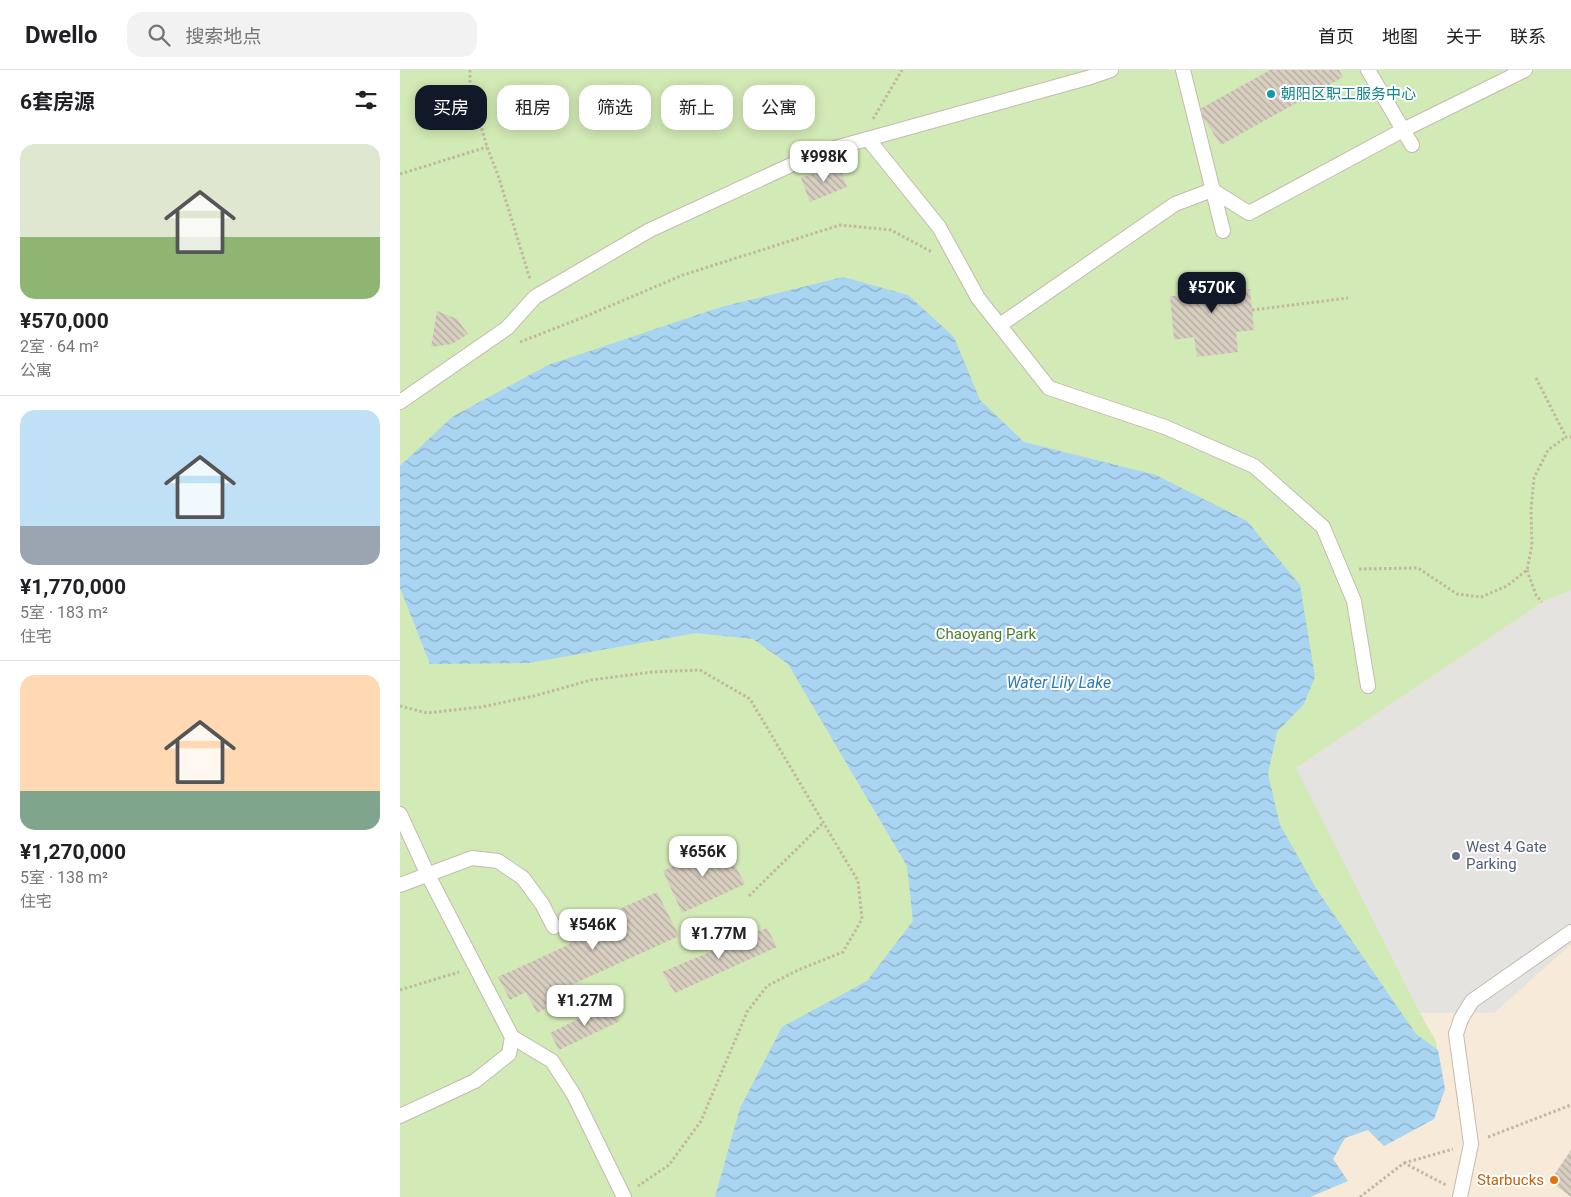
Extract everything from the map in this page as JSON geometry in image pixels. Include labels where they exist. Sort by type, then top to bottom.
[{"type":"lane","points":[[400,402],[507,328],[535,296],[650,230],[817,153],[1111,70]]},
{"type":"lane","points":[[1183,70],[1223,231]]},
{"type":"lane","points":[[1368,70],[1412,145]]},
{"type":"lane","points":[[1212,190],[1249,213],[1403,130],[1525,70]]},
{"type":"lane","points":[[868,139],[938,227],[978,298],[1049,388],[1165,428],[1254,466],[1323,527],[1354,602],[1368,686]]},
{"type":"lane","points":[[1000,325],[1175,204],[1212,190]]},
{"type":"lane","points":[[400,814],[428,876],[512,1037],[552,1061],[574,1095],[624,1197]]},
{"type":"lane","points":[[400,885],[472,858],[498,861],[523,878],[542,904],[554,927]]},
{"type":"lane","points":[[1461,1195],[1471,1144],[1456,1034],[1460,1019],[1472,1000],[1571,932]]},
{"type":"lane","points":[[400,1116],[475,1081],[509,1054],[512,1037]]},
{"type":"path","points":[[470,70],[470,88],[535,296]]},
{"type":"path","points":[[868,139],[872,121],[902,70]]},
{"type":"path","points":[[400,174],[487,147]]},
{"type":"path","points":[[519,343],[683,275],[840,225],[891,230],[935,253]]},
{"type":"path","points":[[1252,310],[1348,298]]},
{"type":"path","points":[[1536,378],[1566,437]]},
{"type":"path","points":[[1542,602],[1536,595],[1527,570],[1532,545],[1531,510],[1534,478],[1548,450],[1566,437],[1571,437]]},
{"type":"path","points":[[1339,565],[1361,569],[1418,568],[1457,594],[1481,597],[1507,586],[1527,570]]},
{"type":"path","points":[[400,706],[427,713],[481,707],[534,696],[591,680],[652,672],[700,670],[750,698],[858,881],[862,919],[843,952],[798,970],[767,986],[746,1012],[701,1121],[669,1165],[624,1197]]},
{"type":"path","points":[[749,896],[824,822]]},
{"type":"path","points":[[400,990],[476,966]]},
{"type":"path","points":[[1360,1197],[1404,1163],[1471,1144],[1571,1105]]},
{"type":"path","points":[[1404,1163],[1461,1195]]},
{"type":"shaded area","name":"West 4 Gate Parking","points":[[1571,590],[1571,944],[1494,1013],[1420,1013],[1296,768],[1542,602]]},
{"type":"shaded area","points":[[1571,944],[1571,1197],[1310,1197],[1348,1181],[1333,1159],[1345,1138],[1368,1130],[1439,1050],[1420,1013],[1494,1013]]},
{"type":"green space","name":"Chaoyang Park","points":[[400,70],[1571,70],[1571,944],[1494,1013],[1420,1013],[1436,1041],[1445,1089],[1434,1119],[1384,1146],[1368,1130],[1345,1138],[1333,1159],[1348,1181],[1310,1197],[400,1197]]},
{"type":"water","name":"Water Lily Lake","points":[[843,277],[908,295],[954,337],[980,400],[1024,442],[1156,475],[1247,521],[1300,585],[1315,677],[1304,704],[1277,732],[1268,774],[1280,825],[1317,890],[1416,1034],[1438,1050],[1445,1089],[1434,1119],[1384,1146],[1368,1130],[1345,1138],[1333,1159],[1348,1181],[1310,1197],[715,1197],[740,1108],[782,1027],[867,981],[913,921],[907,866],[788,664],[753,639],[696,633],[529,663],[430,664],[400,588],[400,466],[452,417],[548,365],[721,307]]},
{"type":"building","name":"朝阳区职工服务中心","points":[[1270,70],[1339,70],[1343,77],[1221,145],[1198,110]]},
{"type":"building","points":[[838,164],[847,187],[810,202],[801,178]]},
{"type":"building","points":[[1228,272],[1230,292],[1250,289],[1254,330],[1236,332],[1238,352],[1197,357],[1194,337],[1174,340],[1170,296],[1190,295],[1187,277]]},
{"type":"building","points":[[437,311],[457,319],[468,334],[452,344],[431,347]]},
{"type":"building","points":[[723,842],[745,884],[682,913],[663,871]]},
{"type":"building","points":[[657,892],[679,936],[558,991],[561,1000],[537,1013],[526,992],[510,1000],[498,977],[570,944],[564,934]]},
{"type":"building","points":[[767,928],[777,947],[675,993],[662,972]]},
{"type":"building","points":[[610,1003],[620,1021],[559,1050],[550,1033]]},
{"type":"building","points":[[1571,1150],[1571,1197],[1550,1181]]},
{"type":"place","name":"朝阳区职工服务中心","points":[[1271,94]]},
{"type":"place","name":"West 4 Gate Parking","points":[[1456,856]]},
{"type":"place","name":"Starbucks","points":[[1554,1180]]}]
